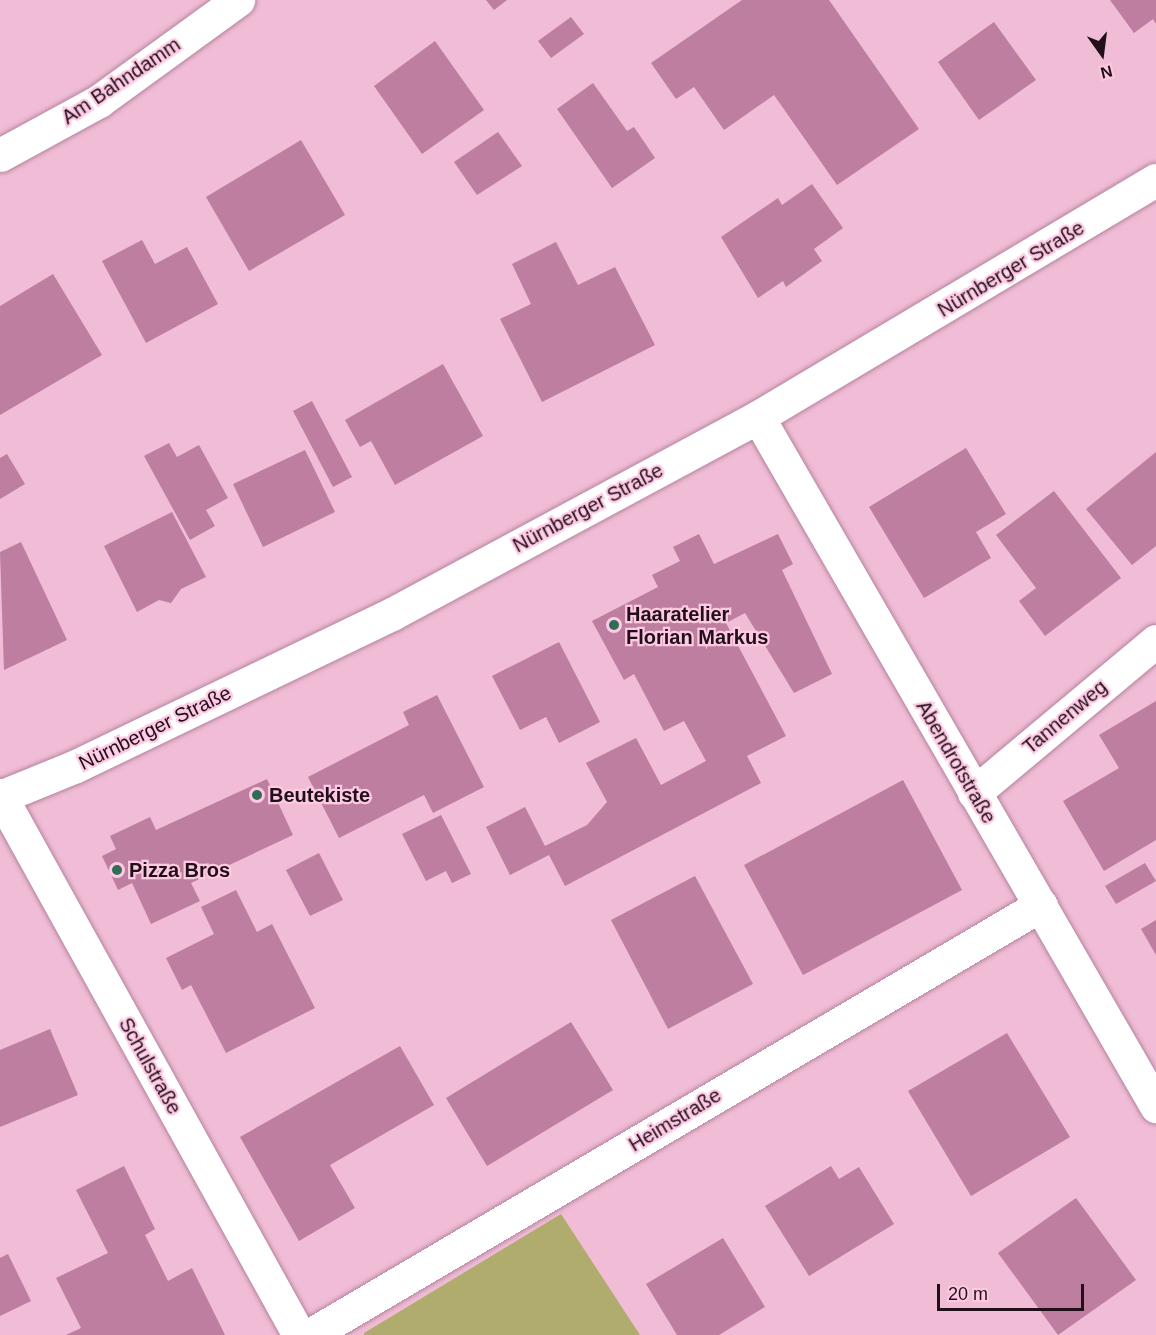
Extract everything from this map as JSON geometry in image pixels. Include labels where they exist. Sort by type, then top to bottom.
[{"type":"street","name":"Am Bahndamm","points":[[0,155],[99,101],[238,0]]},
{"type":"street","name":"Nürnberger Straße","points":[[0,796],[76,766],[392,614],[758,417],[1156,180]]},
{"type":"street","name":"Abendrotstraße","points":[[758,417],[1156,1106]]},
{"type":"street","name":"Tannenweg","points":[[974,793],[1156,641]]},
{"type":"street","name":"Schulstraße","points":[[0,796],[299,1335]]},
{"type":"street","name":"Heimstraße","points":[[310,1335],[1041,905]]},
{"type":"shaded area","points":[[561,1214],[640,1335],[364,1335],[364,1333]]},
{"type":"building","points":[[486,0],[507,0],[494,10]]},
{"type":"building","points":[[742,0],[829,0],[919,129],[837,185],[774,95],[724,130],[694,87],[676,99],[651,63]]},
{"type":"building","points":[[1110,0],[1156,0],[1156,24],[1153,19],[1134,33]]},
{"type":"building","points":[[571,17],[584,34],[551,58],[538,41]]},
{"type":"building","points":[[994,22],[1036,80],[979,120],[938,62]]},
{"type":"building","points":[[435,41],[484,110],[422,154],[374,86]]},
{"type":"building","points":[[593,83],[627,131],[634,127],[655,158],[612,188],[557,109]]},
{"type":"building","points":[[498,132],[522,166],[477,195],[454,162]]},
{"type":"building","points":[[301,140],[345,215],[249,271],[206,197]]},
{"type":"building","points":[[812,184],[843,228],[814,249],[822,261],[786,287],[783,281],[758,298],[721,237],[778,198],[782,205]]},
{"type":"building","points":[[142,240],[155,264],[187,247],[218,304],[146,343],[102,261]]},
{"type":"building","points":[[556,242],[578,285],[615,267],[655,345],[542,402],[500,319],[531,304],[512,264]]},
{"type":"building","points":[[53,274],[102,355],[0,415],[0,306]]},
{"type":"building","points":[[443,364],[483,436],[395,485],[371,441],[360,447],[345,420]]},
{"type":"building","points":[[312,401],[352,477],[333,487],[293,411]]},
{"type":"building","points":[[169,443],[177,457],[199,445],[228,498],[206,510],[215,526],[190,540],[144,456]]},
{"type":"building","points":[[966,448],[1006,514],[976,532],[991,558],[924,598],[869,507]]},
{"type":"building","points":[[305,450],[335,512],[263,547],[233,484]]},
{"type":"building","points":[[1156,452],[1156,546],[1132,565],[1086,509]]},
{"type":"building","points":[[7,454],[25,484],[0,499],[0,458]]},
{"type":"building","points":[[1054,491],[1121,578],[1045,636],[1019,601],[1036,588],[996,535]]},
{"type":"building","points":[[172,512],[206,577],[181,589],[171,603],[159,600],[137,612],[104,546]]},
{"type":"building","points":[[699,534],[714,564],[778,534],[793,564],[782,570],[832,674],[794,693],[745,613],[726,623],[786,736],[747,756],[761,783],[565,886],[549,855],[510,875],[486,827],[525,807],[545,846],[587,825],[607,802],[586,763],[636,738],[661,785],[706,761],[684,721],[664,731],[634,674],[624,680],[592,621],[658,587],[652,575],[680,561],[673,547]]},
{"type":"building","points":[[21,542],[67,640],[4,670],[0,552]]},
{"type":"building","points":[[559,642],[600,722],[559,743],[546,717],[520,730],[492,676]]},
{"type":"building","points":[[437,695],[484,787],[433,813],[424,795],[339,838],[308,777],[409,725],[403,712]]},
{"type":"building","points":[[1156,701],[1156,840],[1104,871],[1063,801],[1119,768],[1099,735]]},
{"type":"building","points":[[267,779],[293,835],[191,883],[200,901],[151,924],[132,883],[118,890],[102,856],[116,849],[110,836],[150,817],[156,830]]},
{"type":"building","points":[[903,780],[962,890],[803,975],[744,865]]},
{"type":"building","points":[[441,815],[471,874],[452,883],[446,871],[426,881],[402,834]]},
{"type":"building","points":[[319,853],[343,900],[310,916],[286,870]]},
{"type":"building","points":[[1145,863],[1156,881],[1116,904],[1105,886]]},
{"type":"building","points":[[695,876],[753,984],[668,1029],[611,920]]},
{"type":"building","points":[[236,890],[257,932],[272,924],[315,1008],[226,1053],[191,985],[182,990],[166,958],[214,934],[201,907]]},
{"type":"building","points":[[1156,920],[1156,955],[1141,929]]},
{"type":"building","points":[[571,1022],[613,1090],[487,1166],[446,1098]]},
{"type":"building","points":[[50,1029],[78,1095],[0,1127],[0,1050]]},
{"type":"building","points":[[1007,1033],[1070,1137],[971,1196],[908,1091]]},
{"type":"building","points":[[400,1046],[434,1105],[330,1165],[355,1208],[299,1241],[240,1137]]},
{"type":"building","points":[[124,1166],[155,1229],[145,1235],[168,1281],[192,1268],[225,1335],[66,1335],[81,1328],[56,1278],[108,1253],[76,1190]]},
{"type":"building","points":[[831,1166],[839,1179],[859,1167],[894,1224],[809,1276],[765,1206]]},
{"type":"building","points":[[1076,1198],[1136,1280],[1058,1335],[998,1253]]},
{"type":"building","points":[[723,1238],[765,1307],[719,1335],[677,1335],[646,1284]]},
{"type":"building","points":[[8,1254],[31,1301],[0,1316],[0,1258]]},
{"type":"place","name":"Haaratelier Florian Markus","points":[[614,625]]},
{"type":"place","name":"Beutekiste","points":[[257,795]]},
{"type":"place","name":"Pizza Bros","points":[[117,870]]}]
